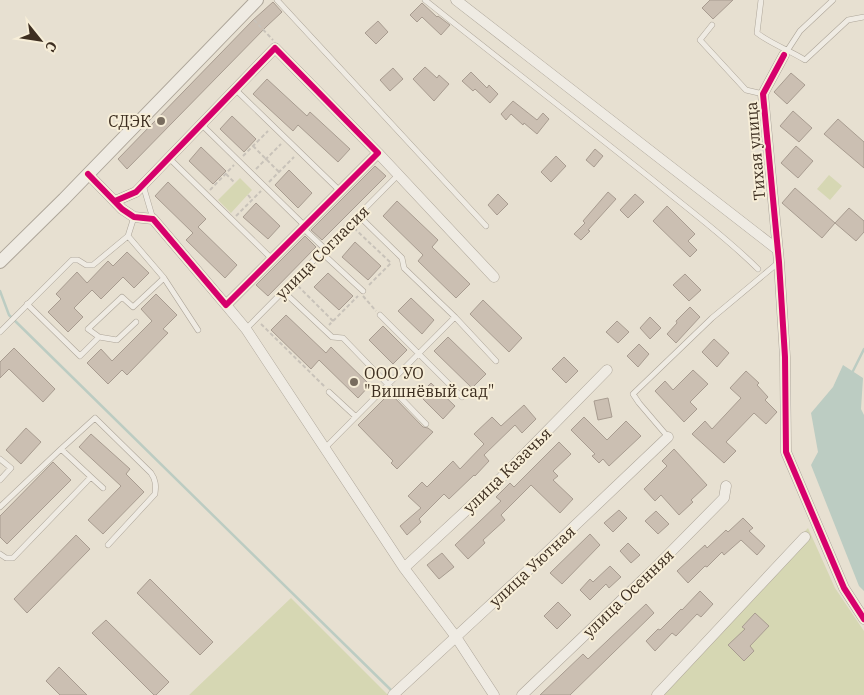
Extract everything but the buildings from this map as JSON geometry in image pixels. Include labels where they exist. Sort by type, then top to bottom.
[{"type":"street","points":[[0,262],[257,0]]},
{"type":"street","name":"Тихая улица","points":[[456,0],[778,250]]},
{"type":"street","points":[[115,201],[136,192],[275,48],[378,153],[494,277]]},
{"type":"street","name":"Тихая улица","points":[[778,250],[763,94],[786,52]]},
{"type":"street","points":[[226,305],[378,153]]},
{"type":"street","points":[[88,174],[122,209],[134,217],[153,219],[246,329],[326,447],[404,568],[456,637],[494,695]]},
{"type":"street","points":[[778,250],[785,357],[786,452],[844,588],[864,619]]},
{"type":"street","name":"улица Казачья","points":[[404,568],[498,481],[607,370]]},
{"type":"street","name":"улица Уютная","points":[[393,695],[668,436]]},
{"type":"street","name":"улица Осенняя","points":[[522,695],[653,570],[724,498],[726,486]]},
{"type":"street","points":[[657,695],[805,538]]},
{"type":"lane","points":[[277,0],[486,226]]},
{"type":"lane","points":[[425,0],[628,160],[738,249],[758,269]]},
{"type":"lane","points":[[761,0],[757,33],[768,42],[804,60],[848,20],[864,17]]},
{"type":"lane","points":[[786,52],[800,31],[833,0]]},
{"type":"lane","points":[[712,25],[700,40],[746,90],[763,94]]},
{"type":"lane","points":[[236,89],[340,191]]},
{"type":"lane","points":[[202,124],[304,227],[323,251],[363,291]]},
{"type":"lane","points":[[169,158],[272,260]]},
{"type":"lane","name":"улица Согласия","points":[[246,329],[398,175]]},
{"type":"lane","points":[[143,184],[153,219]]},
{"type":"lane","points":[[359,216],[402,258],[404,268],[455,317],[496,361]]},
{"type":"lane","points":[[0,332],[72,260],[78,260],[86,266],[93,265],[128,236],[134,217]]},
{"type":"lane","points":[[128,236],[164,278],[198,330]]},
{"type":"lane","points":[[668,436],[633,394],[712,318],[779,262]]},
{"type":"lane","points":[[136,322],[117,340],[99,336],[88,329],[122,297],[133,307],[164,278]]},
{"type":"lane","points":[[283,291],[332,337],[343,338],[426,424]]},
{"type":"lane","points":[[28,304],[80,356],[99,336]]},
{"type":"lane","points":[[380,315],[462,396]]},
{"type":"lane","points":[[326,447],[455,317]]},
{"type":"lane","points":[[329,392],[355,416]]},
{"type":"lane","points":[[0,507],[95,418],[151,473],[155,479],[156,486],[155,494],[108,544]]},
{"type":"lane","points":[[62,449],[103,488]]},
{"type":"lane","points":[[0,459],[11,468],[0,480]]},
{"type":"lane","points":[[0,554],[6,558],[13,558],[91,477]]},
{"type":"path","points":[[256,17],[252,17],[276,43],[275,48]]},
{"type":"path","points":[[252,174],[286,138]]},
{"type":"path","points":[[253,146],[279,172]]},
{"type":"path","points":[[226,174],[235,183]]},
{"type":"path","points":[[248,195],[252,200]]},
{"type":"path","points":[[324,330],[390,263],[350,225]]},
{"type":"path","points":[[293,281],[333,321]]},
{"type":"path","points":[[363,291],[364,298],[380,315]]},
{"type":"path","points":[[255,318],[329,392]]},
{"type":"green space","points":[[829,175],[842,186],[830,200],[817,189]]},
{"type":"green space","points":[[240,178],[252,190],[231,213],[218,200]]},
{"type":"green space","points":[[808,528],[835,588],[864,631],[864,695],[651,695]]},
{"type":"green space","points":[[291,598],[388,695],[189,695]]},
{"type":"shaded area","points":[[843,365],[863,378],[861,409],[864,415],[864,591],[859,586],[811,465],[818,452],[811,413],[833,387]]},
{"type":"waterway","points":[[0,291],[9,315],[393,692]]},
{"type":"waterway","points":[[853,371],[864,349]]},
{"type":"cycle path","points":[[88,174],[122,209],[134,217],[153,219],[226,305],[378,153],[275,48],[136,192],[115,201]]},
{"type":"cycle path","points":[[784,55],[763,94],[779,262],[785,357],[786,452],[844,588],[864,619]]},
{"type":"place","name":"СДЭК","points":[[161,121]]},
{"type":"place","name":"ООО УО \"Вишнёвый сад\"","points":[[354,382]]}]
